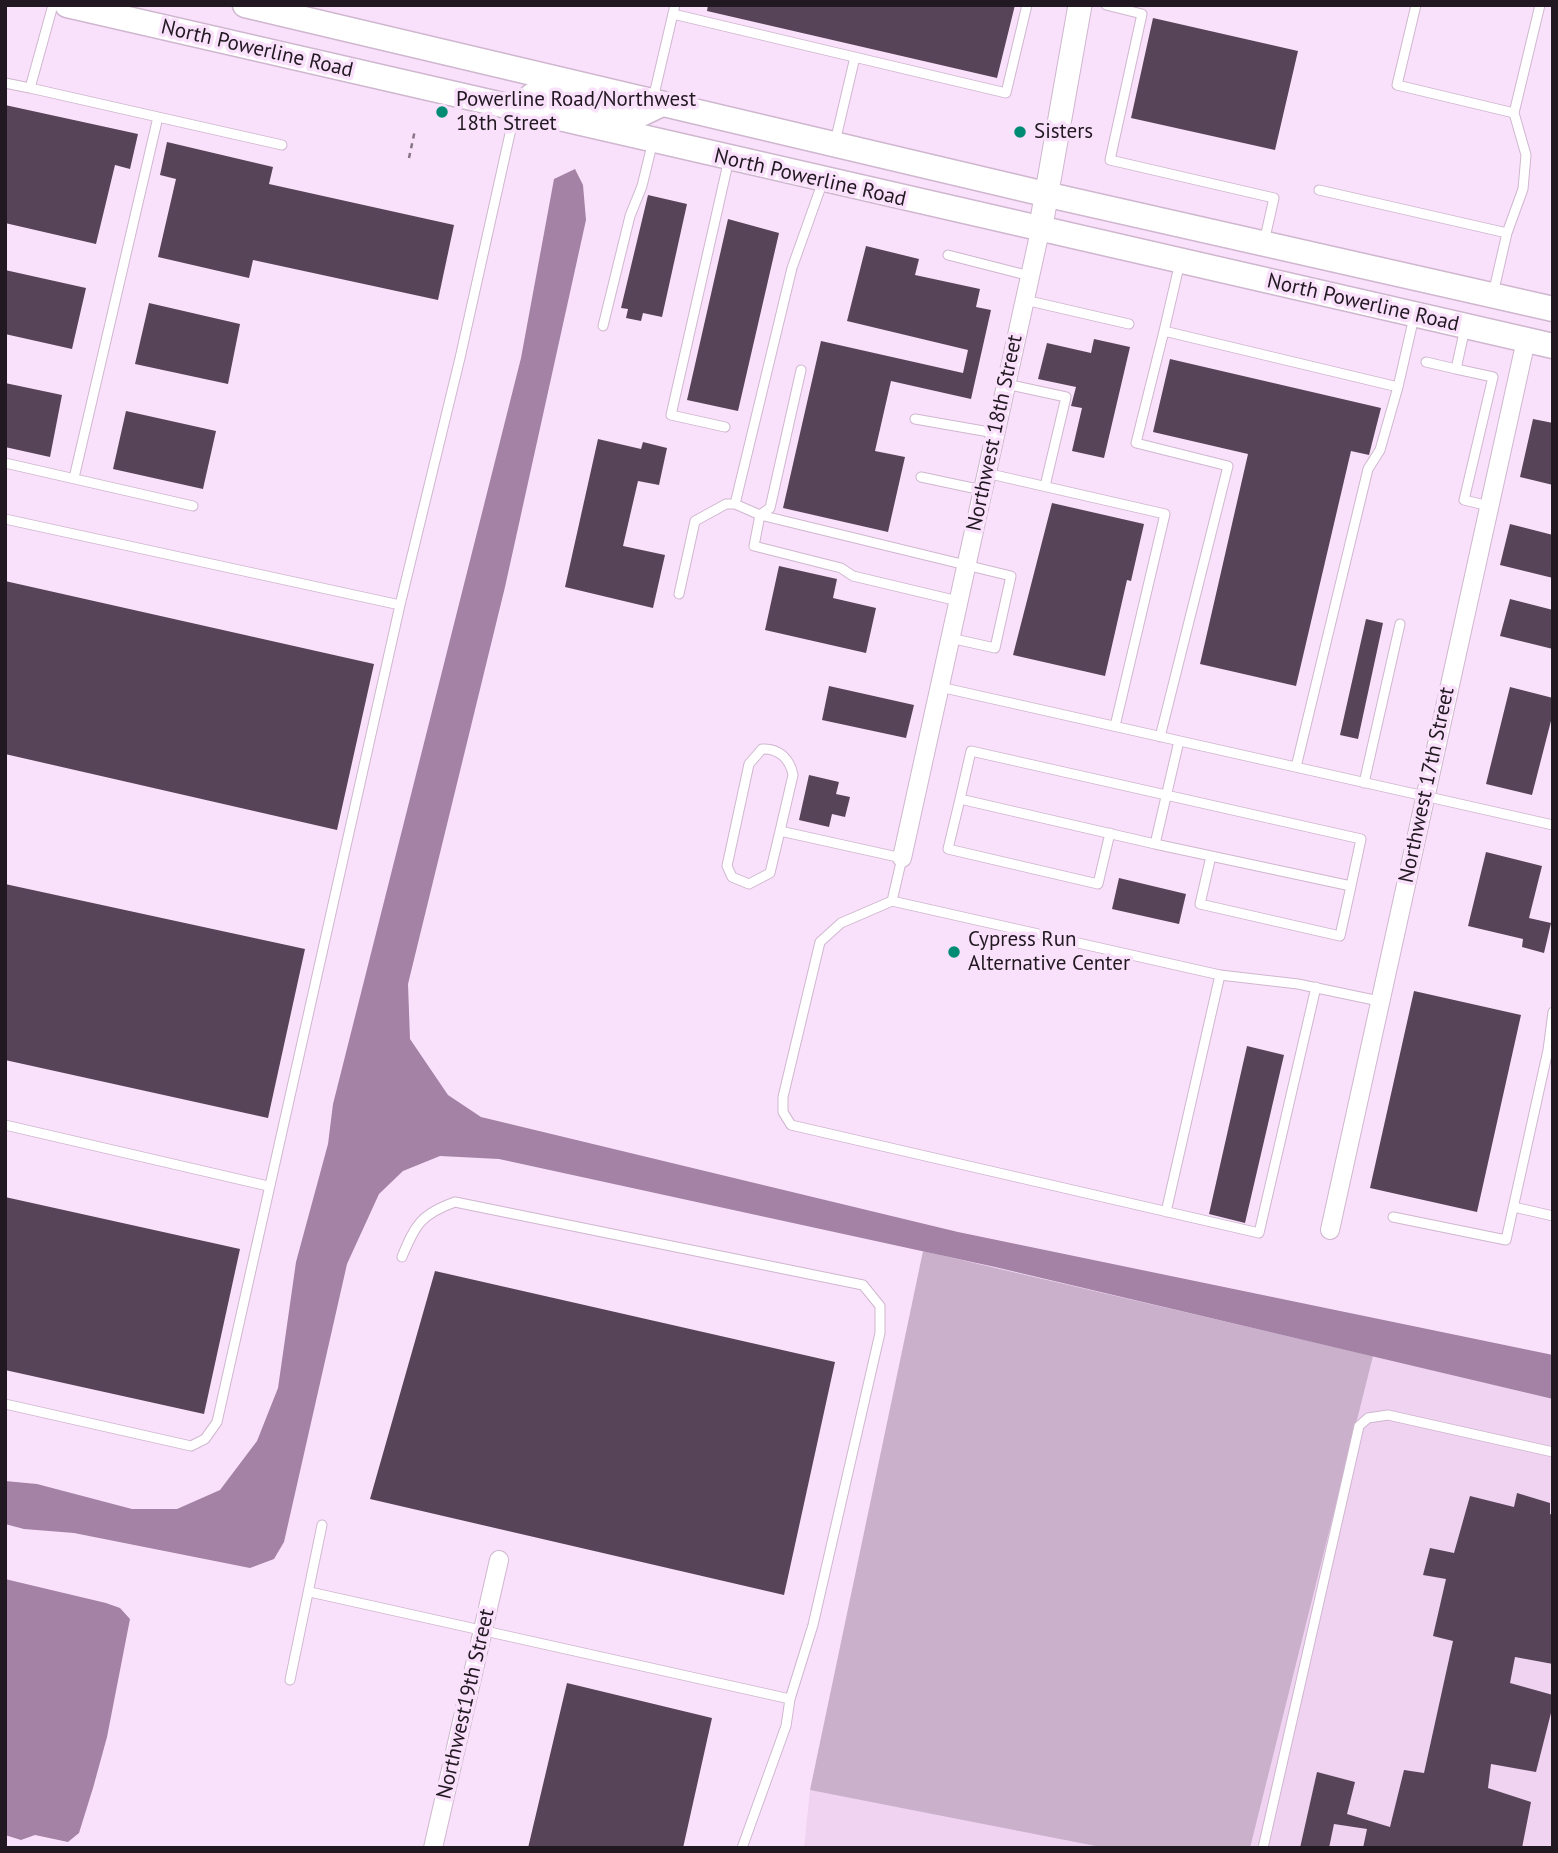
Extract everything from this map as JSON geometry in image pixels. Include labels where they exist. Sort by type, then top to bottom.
[{"type":"main road","name":"North Powerline Road","points":[[67,5],[1040,231],[1553,346]]},
{"type":"main road","name":"North Powerline Road","points":[[245,5],[1049,195],[1492,295],[1548,313]]},
{"type":"main road","points":[[515,109],[533,95],[544,94],[636,116],[657,102]]},
{"type":"main road","points":[[1472,328],[1548,313]]},
{"type":"main road","points":[[1526,340],[1548,313]]},
{"type":"street","name":"Northwest 18th Street","points":[[902,858],[1049,195],[1080,5]]},
{"type":"street","name":"Northwest 17th Street","points":[[1329,1230],[1526,340]]},
{"type":"street","name":"Northwest19th Street","points":[[433,1848],[499,1560]]},
{"type":"lane","points":[[30,88],[53,5]]},
{"type":"lane","points":[[657,102],[674,10],[1006,93],[1027,5]]},
{"type":"lane","points":[[1106,5],[1142,14],[1110,160],[1274,198],[1264,243]]},
{"type":"lane","points":[[1416,5],[1397,85],[1514,113]]},
{"type":"lane","points":[[1492,295],[1507,233],[1523,189],[1526,155],[1514,113],[1540,5]]},
{"type":"lane","points":[[835,144],[855,57]]},
{"type":"lane","points":[[5,83],[282,145]]},
{"type":"lane","points":[[5,1404],[191,1446],[205,1439],[217,1423],[268,1186],[515,109]]},
{"type":"lane","points":[[74,478],[158,117]]},
{"type":"lane","points":[[603,326],[630,216],[642,186],[653,141]]},
{"type":"lane","points":[[725,427],[671,415],[729,159]]},
{"type":"lane","points":[[735,505],[792,268],[823,181]]},
{"type":"lane","points":[[1319,190],[1507,233]]},
{"type":"lane","points":[[948,255],[1030,276]]},
{"type":"lane","points":[[1160,737],[1228,466],[1136,443],[1180,262]]},
{"type":"lane","points":[[1025,300],[1129,324]]},
{"type":"lane","points":[[1296,767],[1368,469],[1380,450],[1415,315]]},
{"type":"lane","points":[[1456,369],[1472,328]]},
{"type":"lane","points":[[1164,331],[1398,387]]},
{"type":"lane","points":[[1426,362],[1493,377],[1464,500],[1489,506]]},
{"type":"lane","points":[[802,370],[771,508],[760,515],[754,547],[841,568],[853,576],[958,601]]},
{"type":"lane","points":[[1006,384],[1066,397],[1045,486]]},
{"type":"lane","points":[[915,419],[995,433]]},
{"type":"lane","points":[[5,463],[193,506]]},
{"type":"lane","points":[[986,472],[1165,514],[1115,726]]},
{"type":"lane","points":[[921,477],[982,491]]},
{"type":"lane","points":[[679,594],[695,521],[726,504],[735,505],[760,515],[1011,576],[995,648],[950,638]]},
{"type":"lane","points":[[5,519],[400,605]]},
{"type":"lane","points":[[1364,783],[1400,624]]},
{"type":"lane","points":[[940,687],[1553,825]]},
{"type":"lane","points":[[1155,844],[1179,741]]},
{"type":"lane","points":[[762,749],[782,754],[792,767],[793,775],[780,831],[770,873],[749,884],[732,877],[727,866],[749,764],[762,749]]},
{"type":"lane","points":[[1110,833],[1098,884],[948,849],[971,751],[1167,794],[1361,839],[1340,936],[1199,904],[1211,856]]},
{"type":"lane","points":[[960,799],[1351,886]]},
{"type":"lane","points":[[780,831],[902,858],[892,901]]},
{"type":"lane","points":[[1316,987],[1259,1233],[798,1127],[786,1119],[783,1097],[820,943],[841,923],[892,901],[1220,975],[1316,987],[1380,1001]]},
{"type":"lane","points":[[1166,1212],[1220,975]]},
{"type":"lane","points":[[1393,1217],[1506,1240],[1550,1051],[1553,1012]]},
{"type":"lane","points":[[5,1125],[268,1186]]},
{"type":"lane","points":[[402,1257],[414,1227],[433,1210],[455,1202],[863,1285],[880,1306],[880,1333],[813,1625],[790,1699],[786,1726],[742,1848]]},
{"type":"lane","points":[[1514,1207],[1553,1216]]},
{"type":"lane","points":[[1264,1848],[1359,1426],[1368,1418],[1388,1415],[1553,1452]]},
{"type":"lane","points":[[290,1680],[322,1525]]},
{"type":"lane","points":[[310,1592],[790,1699]]},
{"type":"path","points":[[409,158],[415,130]]},
{"type":"shaded area","points":[[575,169],[583,185],[586,220],[505,587],[408,984],[410,1039],[448,1095],[481,1117],[958,1232],[1553,1355],[1553,1399],[995,1267],[499,1159],[440,1156],[403,1171],[379,1194],[347,1264],[284,1542],[274,1559],[250,1568],[74,1533],[24,1529],[5,1524],[5,1481],[37,1484],[132,1509],[177,1509],[220,1490],[257,1441],[278,1388],[296,1262],[328,1144],[333,1104],[521,358],[554,179]]},
{"type":"shaded area","points":[[923,1251],[1373,1356],[1250,1848],[1106,1848],[810,1790]]},
{"type":"shaded area","points":[[1373,1356],[1553,1399],[1553,1848],[1250,1848]]},
{"type":"shaded area","points":[[5,1579],[106,1603],[120,1608],[130,1619],[107,1737],[93,1788],[79,1833],[68,1842],[35,1835],[21,1840],[5,1835]]},
{"type":"shaded area","points":[[810,1790],[1146,1848],[804,1848]]},
{"type":"building","points":[[708,5],[1015,5],[997,78],[707,11]]},
{"type":"building","points":[[1153,18],[1298,51],[1275,150],[1131,118]]},
{"type":"building","points":[[5,105],[138,134],[130,169],[115,165],[96,244],[5,223]]},
{"type":"building","points":[[167,142],[273,167],[269,184],[454,225],[438,300],[253,260],[249,278],[158,257],[176,179],[160,175]]},
{"type":"building","points":[[648,195],[687,204],[662,317],[643,313],[641,321],[626,318],[628,309],[621,308]]},
{"type":"building","points":[[728,219],[779,233],[738,411],[687,400]]},
{"type":"building","points":[[866,246],[919,259],[915,275],[980,289],[976,307],[991,310],[971,399],[891,381],[875,451],[905,457],[888,532],[783,508],[821,341],[963,373],[968,350],[847,321]]},
{"type":"building","points":[[5,270],[86,288],[72,349],[5,334]]},
{"type":"building","points":[[149,303],[240,324],[228,384],[135,364]]},
{"type":"building","points":[[1094,339],[1130,347],[1104,458],[1072,451],[1082,408],[1071,406],[1076,387],[1038,379],[1047,343],[1091,353]]},
{"type":"building","points":[[1170,359],[1381,408],[1369,455],[1351,451],[1296,686],[1200,664],[1248,454],[1153,432]]},
{"type":"building","points":[[5,383],[62,395],[50,457],[5,447]]},
{"type":"building","points":[[126,411],[216,431],[203,489],[113,469]]},
{"type":"building","points":[[1533,419],[1553,423],[1553,485],[1520,477]]},
{"type":"building","points":[[598,439],[641,449],[643,442],[667,448],[659,485],[638,481],[623,546],[665,555],[653,608],[565,587]]},
{"type":"building","points":[[1052,503],[1144,524],[1131,581],[1127,580],[1105,676],[1013,655]]},
{"type":"building","points":[[1510,524],[1553,535],[1553,578],[1500,565]]},
{"type":"building","points":[[779,566],[837,579],[833,598],[876,608],[866,653],[765,630]]},
{"type":"building","points":[[5,581],[374,664],[337,830],[5,754]]},
{"type":"building","points":[[1510,599],[1553,610],[1553,649],[1500,636]]},
{"type":"building","points":[[1366,619],[1383,623],[1358,739],[1340,735]]},
{"type":"building","points":[[829,686],[914,705],[906,738],[822,720]]},
{"type":"building","points":[[1510,687],[1553,698],[1553,713],[1532,795],[1486,784]]},
{"type":"building","points":[[809,775],[839,782],[836,794],[850,797],[845,817],[832,814],[829,827],[799,820]]},
{"type":"building","points":[[1486,852],[1542,866],[1529,918],[1551,923],[1544,953],[1522,947],[1523,939],[1468,926]]},
{"type":"building","points":[[1119,878],[1186,894],[1179,924],[1112,909]]},
{"type":"building","points":[[5,884],[305,949],[268,1118],[5,1060]]},
{"type":"building","points":[[1414,991],[1521,1015],[1477,1212],[1370,1188]]},
{"type":"building","points":[[1247,1046],[1284,1055],[1245,1223],[1209,1214]]},
{"type":"building","points":[[5,1197],[240,1249],[204,1414],[5,1370]]},
{"type":"building","points":[[435,1271],[835,1362],[784,1595],[370,1499]]},
{"type":"building","points":[[1517,1493],[1550,1503],[1550,1514],[1553,1515],[1553,1664],[1515,1657],[1510,1683],[1553,1695],[1553,1705],[1536,1772],[1491,1764],[1488,1788],[1531,1802],[1522,1848],[1363,1848],[1367,1829],[1334,1824],[1329,1848],[1300,1848],[1317,1772],[1355,1782],[1347,1814],[1390,1827],[1404,1770],[1424,1773],[1453,1641],[1433,1636],[1446,1579],[1423,1575],[1430,1548],[1454,1553],[1470,1496],[1514,1507]]},
{"type":"building","points":[[567,1683],[712,1718],[683,1848],[528,1848]]},
{"type":"place","name":"Powerline Road/Northwest 18th Street","points":[[442,112]]},
{"type":"place","name":"Sisters","points":[[1020,132]]},
{"type":"place","name":"Cypress Run Alternative Center","points":[[954,952]]}]
